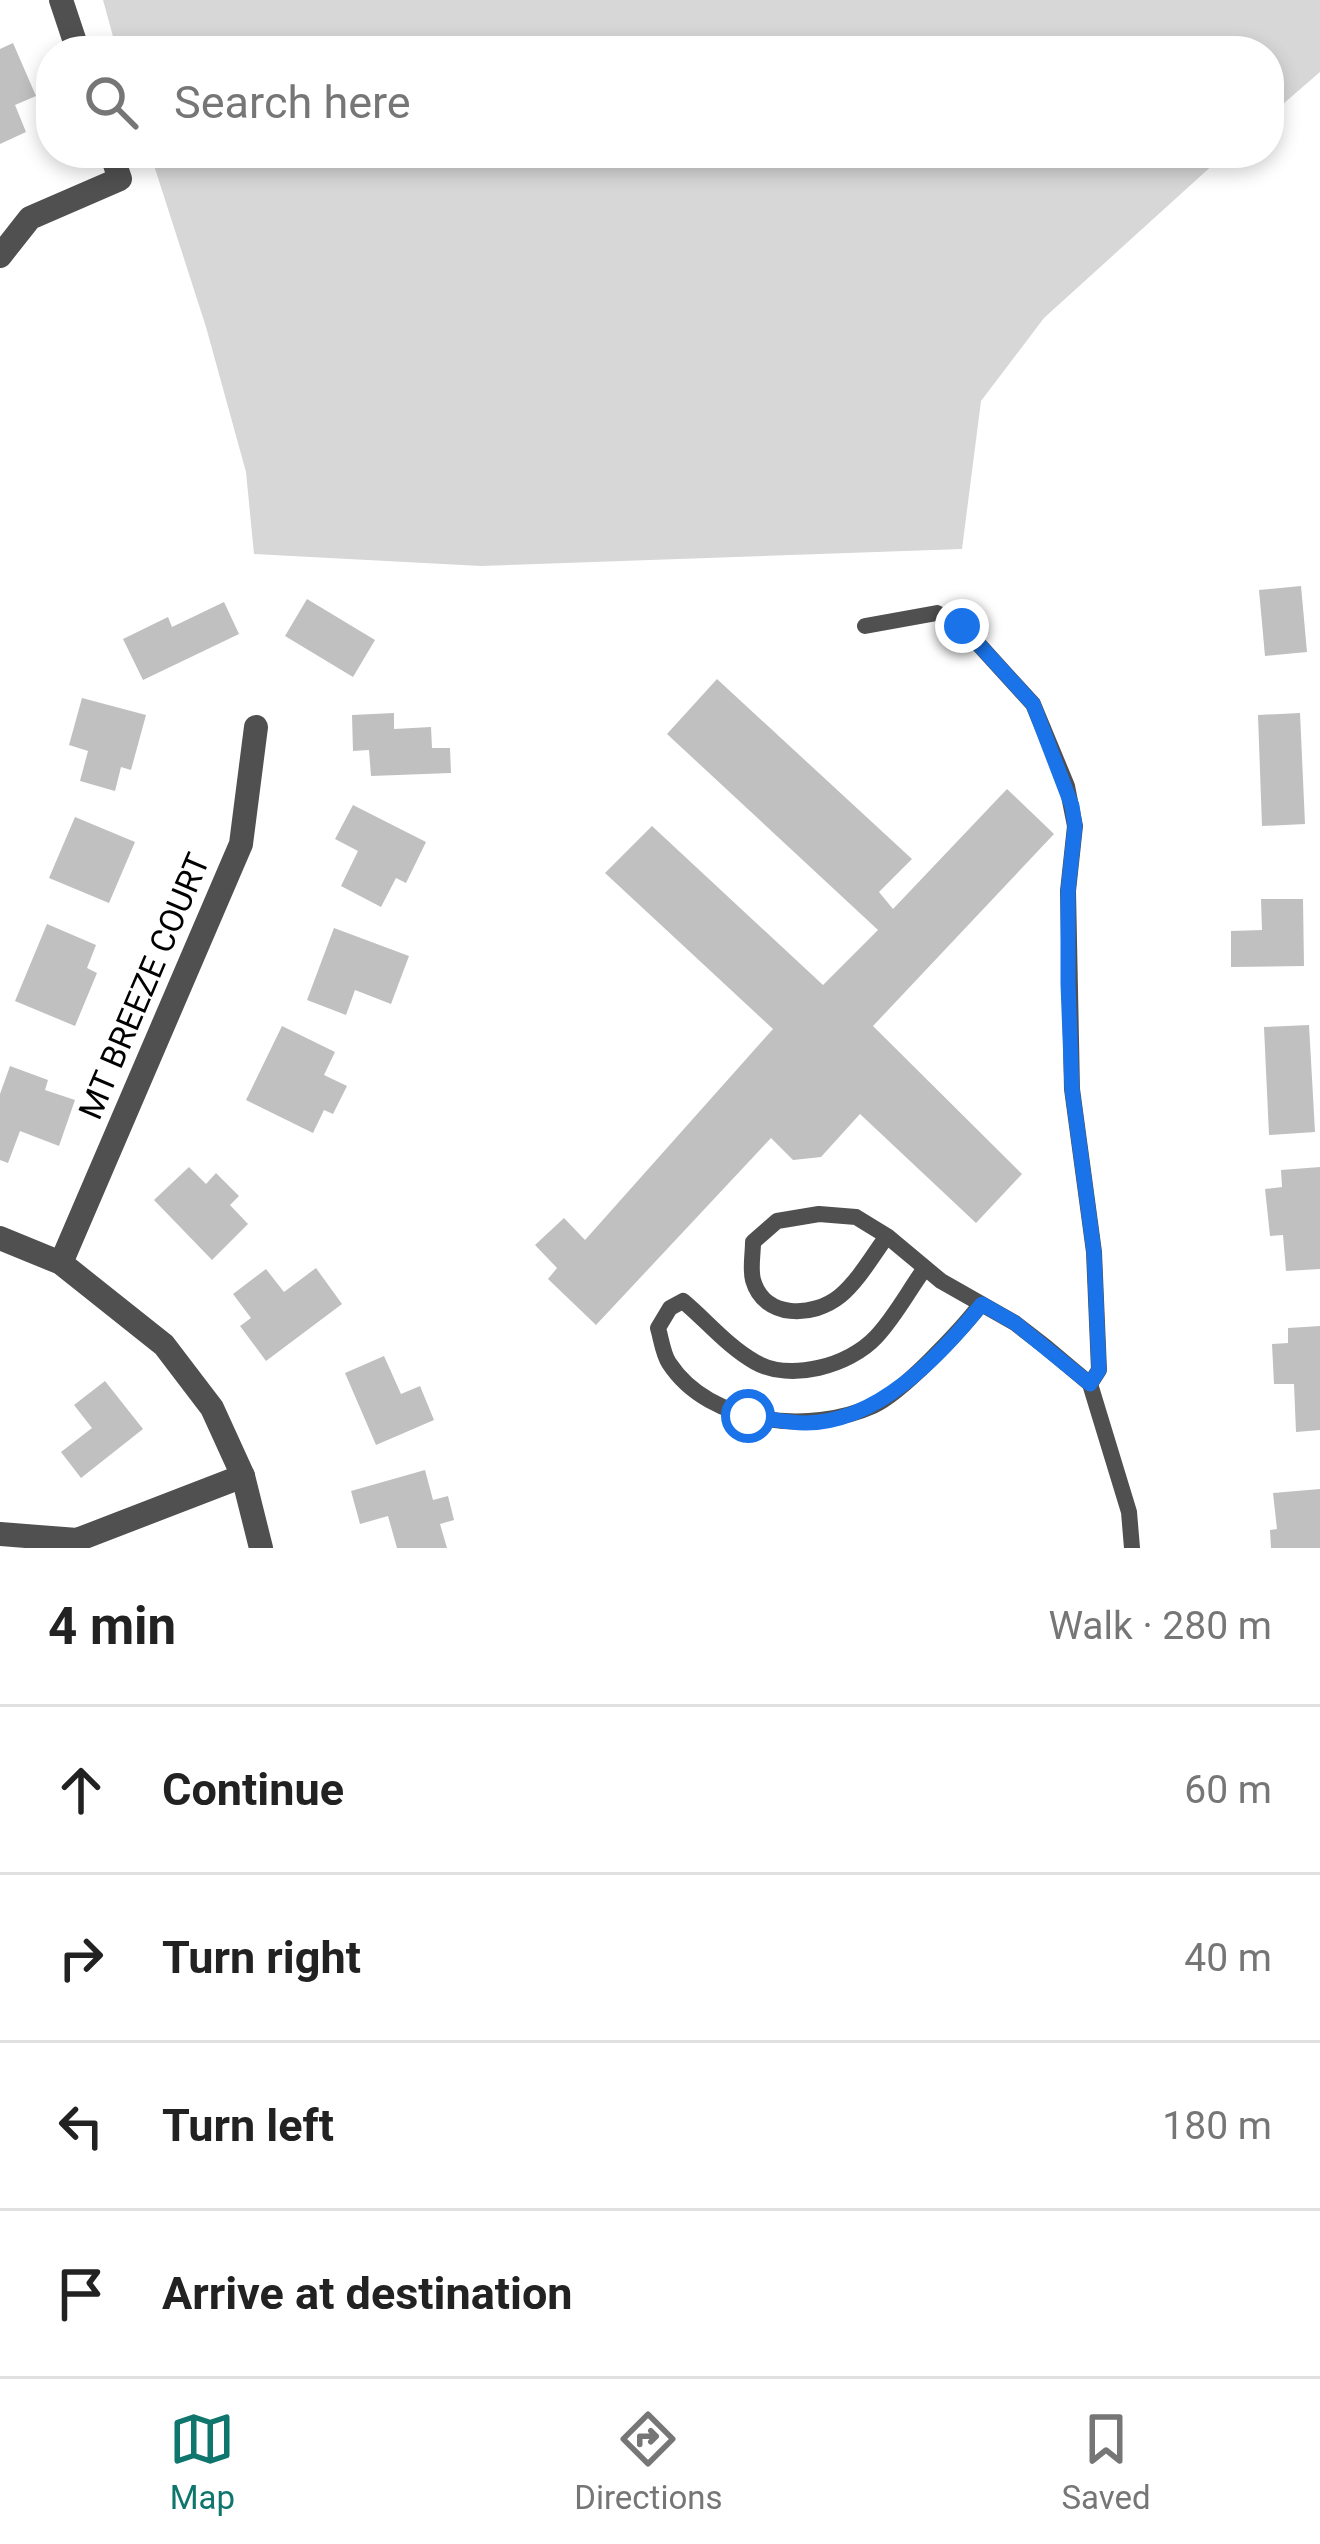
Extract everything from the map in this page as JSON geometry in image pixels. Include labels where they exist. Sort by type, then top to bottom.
[{"type":"street","points":[[61,0],[72,36]]},
{"type":"street","points":[[0,256],[30,218],[119,178],[116,168]]},
{"type":"street","name":"MT BREEZE COURT","points":[[61,1263],[241,844],[256,727]]},
{"type":"street","points":[[0,1238],[61,1263],[164,1345],[212,1408],[243,1476],[261,1548]]},
{"type":"street","points":[[0,1534],[76,1540],[243,1476]]},
{"type":"lane","points":[[865,626],[937,613],[962,626],[1033,704],[1067,786],[1075,826],[1068,915],[1072,1089],[1094,1252],[1099,1370],[1090,1384]]},
{"type":"lane","points":[[887,1236],[842,1294],[825,1305],[791,1311],[775,1308],[759,1294],[751,1275],[753,1242],[777,1221],[819,1214],[856,1217],[887,1236],[925,1268],[1015,1323],[1090,1384],[1129,1512],[1132,1548]]},
{"type":"lane","points":[[925,1268],[875,1340],[833,1364],[778,1371],[758,1364],[682,1301],[670,1308],[658,1328],[668,1362],[695,1389],[748,1416],[808,1423],[877,1405],[982,1304]]},
{"type":"shaded area","points":[[103,0],[1320,0],[1320,72],[1284,103],[1284,36],[113,36]]},
{"type":"shaded area","points":[[155,168],[1209,168],[1044,318],[981,401],[962,549],[481,566],[254,554],[246,472]]},
{"type":"building","points":[[13,43],[36,96],[15,105],[26,132],[0,144],[0,49]]},
{"type":"building","points":[[1301,586],[1307,652],[1265,656],[1259,590]]},
{"type":"building","points":[[307,599],[375,640],[353,677],[285,636]]},
{"type":"building","points":[[224,602],[239,634],[143,680],[123,639],[168,617],[172,627]]},
{"type":"building","points":[[717,679],[912,859],[879,892],[893,909],[1007,789],[1054,834],[873,1026],[1022,1174],[976,1223],[860,1114],[821,1157],[793,1160],[771,1138],[596,1325],[548,1279],[557,1268],[535,1245],[564,1218],[585,1240],[773,1029],[605,873],[652,826],[823,985],[878,930],[667,734]]},
{"type":"building","points":[[82,698],[146,715],[131,770],[121,767],[115,791],[80,781],[88,751],[69,745]]},
{"type":"building","points":[[394,713],[394,729],[431,727],[432,748],[450,748],[451,773],[371,776],[369,750],[353,751],[352,715]]},
{"type":"building","points":[[1300,713],[1305,824],[1262,826],[1258,715]]},
{"type":"building","points":[[353,805],[426,842],[406,883],[396,878],[381,907],[341,886],[358,851],[335,839]]},
{"type":"building","points":[[75,817],[135,842],[109,903],[49,878]]},
{"type":"building","points":[[1261,899],[1303,899],[1304,966],[1231,967],[1231,931],[1262,930]]},
{"type":"building","points":[[47,924],[96,945],[87,968],[97,973],[75,1026],[15,1001]]},
{"type":"building","points":[[334,928],[409,956],[391,1004],[355,990],[346,1015],[307,1000]]},
{"type":"building","points":[[1309,1025],[1315,1132],[1269,1135],[1264,1027]]},
{"type":"building","points":[[282,1026],[335,1052],[324,1075],[347,1086],[333,1114],[324,1110],[313,1133],[246,1100]]},
{"type":"building","points":[[10,1066],[48,1080],[45,1090],[75,1100],[59,1146],[20,1131],[8,1163],[0,1160],[0,1094]]},
{"type":"building","points":[[189,1167],[206,1184],[216,1173],[239,1196],[230,1205],[248,1224],[212,1260],[154,1200]]},
{"type":"building","points":[[1320,1167],[1320,1269],[1286,1271],[1283,1235],[1270,1236],[1265,1189],[1282,1187],[1281,1170]]},
{"type":"building","points":[[316,1268],[342,1304],[266,1361],[240,1326],[251,1318],[233,1294],[266,1269],[284,1292]]},
{"type":"building","points":[[1320,1326],[1320,1430],[1296,1432],[1294,1384],[1274,1384],[1272,1344],[1288,1343],[1288,1328]]},
{"type":"building","points":[[384,1356],[401,1394],[420,1386],[434,1420],[376,1445],[345,1373]]},
{"type":"building","points":[[105,1381],[143,1429],[81,1478],[61,1452],[92,1428],[74,1405]]},
{"type":"building","points":[[425,1470],[433,1500],[448,1496],[454,1520],[440,1524],[447,1548],[397,1548],[388,1516],[360,1524],[351,1491]]},
{"type":"building","points":[[1320,1489],[1320,1548],[1271,1548],[1270,1530],[1277,1529],[1273,1493]]},
{"type":"route","points":[[748,1416],[808,1423],[877,1405],[982,1304],[1015,1323],[1090,1384],[1099,1370],[1094,1252],[1072,1089],[1068,984],[1072,806],[1033,704],[962,626]]}]
